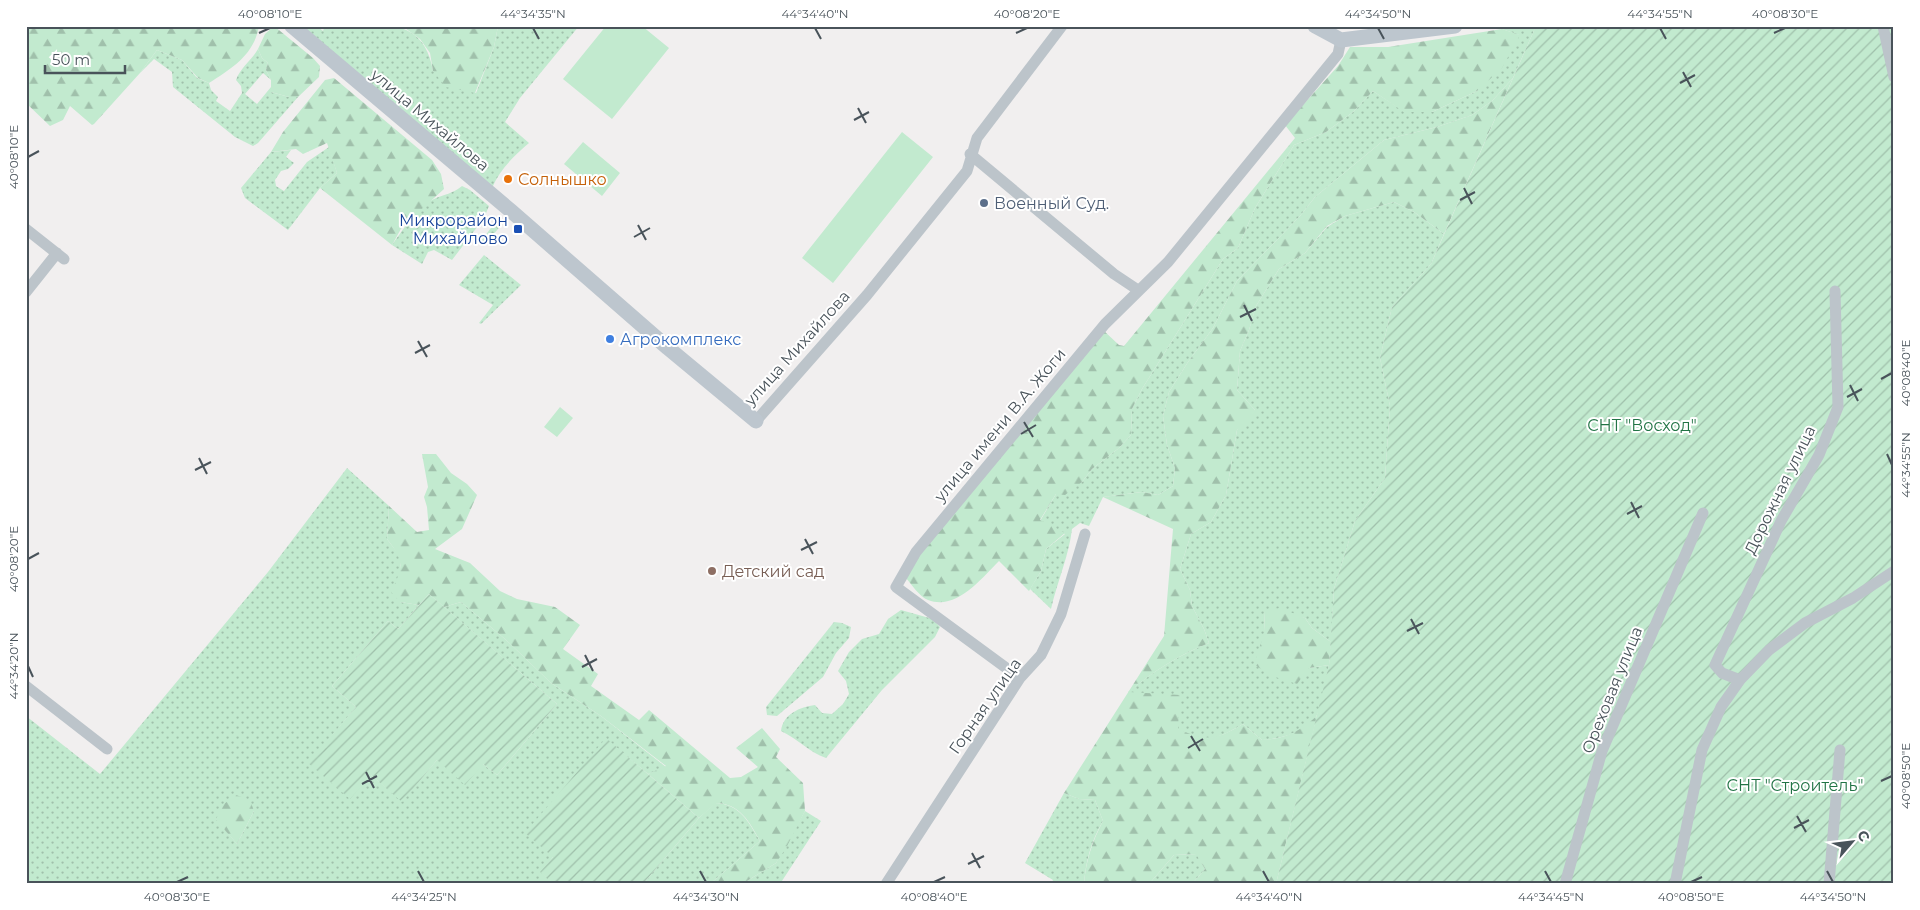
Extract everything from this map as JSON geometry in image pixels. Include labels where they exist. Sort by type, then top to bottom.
[{"type":"street","name":"улица Михайлова","points":[[292,26],[756,421],[874,288],[967,171],[970,154],[977,138],[991,116],[1062,26]]},
{"type":"street","points":[[1315,26],[1341,40],[1455,26]]},
{"type":"street","points":[[1883,26],[1894,77]]},
{"type":"street","name":"улица имени В.А. Жоги","points":[[1020,678],[896,587],[916,552],[1105,324],[1168,262],[1338,54],[1341,40]]},
{"type":"street","points":[[970,154],[1114,274],[1138,290]]},
{"type":"street","points":[[26,229],[60,256],[26,292]]},
{"type":"street","name":"Дорожная улица","points":[[1740,680],[1722,673],[1715,665],[1781,521],[1819,455],[1838,407],[1835,291]]},
{"type":"street","name":"Ореховая улица","points":[[1564,884],[1602,751],[1704,513]]},
{"type":"street","name":"Горная улица","points":[[886,884],[1020,678],[1041,655],[1061,614],[1085,534]]},
{"type":"street","points":[[1674,884],[1702,750],[1721,707],[1740,680],[1769,650],[1805,623],[1853,598],[1894,571]]},
{"type":"street","points":[[26,686],[107,750]]},
{"type":"street","points":[[1830,884],[1840,750]]},
{"type":"green space","points":[[377,24],[407,30],[419,39],[427,52],[433,71],[476,93],[494,47],[498,26],[579,26],[520,98],[505,122],[529,143],[503,169],[492,188],[302,26],[317,26],[323,31],[325,26]]},
{"type":"green space","points":[[26,26],[259,26],[252,45],[241,60],[209,83],[198,78],[182,60],[157,50],[140,73],[94,124],[92,125],[70,106],[63,120],[50,126],[26,103]]},
{"type":"green space","points":[[274,26],[320,66],[319,77],[298,97],[289,97],[271,92],[271,80],[266,70],[268,63],[262,58],[258,49],[265,34]]},
{"type":"green space","points":[[402,26],[498,26],[494,47],[475,93],[446,87],[433,71],[430,53],[420,39]]},
{"type":"green space","points":[[606,26],[642,26],[669,48],[612,119],[563,79]]},
{"type":"green space","points":[[1536,26],[1513,78],[1492,101],[1472,115],[1437,127],[1384,140],[1315,197],[1300,216],[1237,281],[1213,328],[1169,392],[1163,416],[1167,445],[1175,468],[1173,486],[1158,495],[1142,492],[1103,497],[1089,526],[1080,523],[1072,529],[1051,609],[1030,589],[1041,571],[1046,549],[1065,534],[1040,521],[1056,494],[1082,482],[1092,469],[1119,448],[1131,435],[1132,409],[1142,389],[1223,259],[1238,248],[1255,208],[1294,145],[1326,132],[1353,112],[1373,91],[1405,112],[1432,112],[1477,91],[1519,35],[1502,29]]},
{"type":"green space","name":"СНТ \"Восход\"","points":[[1536,26],[1894,26],[1894,884],[1276,884],[1329,665],[1334,589],[1355,521],[1385,478],[1390,406],[1380,358],[1392,307],[1431,264]]},
{"type":"green space","points":[[1502,29],[1520,35],[1502,68],[1477,91],[1432,112],[1404,112],[1373,91],[1353,112],[1326,132],[1294,145],[1255,208],[1238,248],[1223,259],[1142,389],[1132,409],[1131,435],[1119,448],[1092,469],[1082,482],[1065,495],[1056,494],[1040,520],[1065,533],[1046,549],[1041,571],[1029,591],[999,561],[976,584],[958,597],[948,601],[928,600],[919,593],[906,578],[914,562],[1103,330],[1119,345],[1124,346],[1295,138],[1285,125],[1338,66],[1350,47],[1388,47]]},
{"type":"green space","points":[[258,49],[262,58],[268,63],[266,70],[271,80],[263,73],[245,94],[257,104],[271,87],[271,92],[289,97],[298,97],[258,143],[253,146],[235,137],[173,87],[172,72],[154,59],[140,73],[157,50],[182,60],[197,78],[209,83],[211,90],[218,97],[216,101],[230,111],[242,93],[241,86],[236,80]]},
{"type":"green space","points":[[334,78],[432,160],[441,174],[444,189],[402,227],[392,245],[320,188],[337,173],[327,143],[303,154],[296,149],[271,152],[283,132],[325,80]]},
{"type":"green space","points":[[1513,78],[1444,234],[1414,212],[1394,202],[1345,216],[1327,226],[1305,253],[1279,269],[1256,306],[1240,351],[1237,390],[1255,410],[1254,418],[1237,430],[1226,495],[1211,522],[1191,534],[1180,569],[1190,590],[1192,606],[1209,643],[1167,664],[1129,692],[1180,695],[1178,729],[1204,737],[1218,736],[1243,724],[1262,740],[1279,738],[1298,730],[1317,716],[1276,884],[1192,884],[1205,869],[1196,854],[1174,855],[1149,884],[1084,884],[1090,851],[1103,821],[1095,800],[1079,799],[1064,793],[1164,636],[1173,529],[1103,497],[1142,492],[1158,495],[1173,486],[1175,468],[1167,445],[1163,416],[1169,392],[1213,328],[1237,281],[1300,216],[1315,197],[1384,140],[1437,127],[1472,115],[1492,101]]},
{"type":"green space","points":[[902,132],[933,157],[833,283],[802,258]]},
{"type":"green space","points":[[583,142],[620,173],[602,196],[564,164]]},
{"type":"green space","points":[[329,147],[337,173],[320,188],[288,230],[245,198],[241,188],[271,152],[291,150],[286,157],[294,163],[288,169],[281,171],[275,180],[276,186],[284,191],[307,162]]},
{"type":"green space","points":[[462,186],[470,190],[489,206],[484,218],[452,260],[434,250],[428,252],[422,264],[392,245],[422,207],[428,202]]},
{"type":"green space","points":[[1394,202],[1414,212],[1444,234],[1431,264],[1392,307],[1380,358],[1390,406],[1385,478],[1355,521],[1334,589],[1331,642],[1312,628],[1305,618],[1264,611],[1265,631],[1309,668],[1329,665],[1323,697],[1317,715],[1307,726],[1293,734],[1277,738],[1262,740],[1243,724],[1223,735],[1211,738],[1206,739],[1190,735],[1162,719],[1128,692],[1166,664],[1209,643],[1192,606],[1190,590],[1180,569],[1191,534],[1211,522],[1226,495],[1237,430],[1255,410],[1237,390],[1240,351],[1256,306],[1279,269],[1305,253],[1327,227],[1345,216]]},
{"type":"green space","points":[[499,217],[504,222],[486,243],[482,240]]},
{"type":"green space","points":[[484,255],[521,285],[481,324],[479,323],[493,305],[459,285]]},
{"type":"green space","points":[[560,407],[573,418],[557,437],[544,427]]},
{"type":"green space","points":[[422,454],[436,454],[451,473],[467,484],[477,495],[462,529],[435,549],[470,563],[500,591],[517,599],[555,607],[580,625],[563,649],[598,674],[591,686],[639,720],[649,710],[730,778],[741,777],[758,767],[736,748],[762,728],[780,749],[776,757],[803,783],[805,811],[776,863],[742,884],[710,884],[760,841],[748,820],[738,810],[716,803],[699,818],[648,774],[666,766],[601,716],[551,683],[505,639],[461,602],[444,607],[429,594],[419,605],[400,602],[391,592],[400,570],[400,565],[397,553],[387,539],[389,506],[417,532],[429,530],[424,497],[428,487]]},
{"type":"green space","points":[[347,468],[389,506],[387,539],[400,556],[400,602],[419,605],[398,629],[388,621],[332,686],[356,707],[309,763],[371,775],[402,801],[437,760],[483,764],[497,775],[557,704],[444,607],[461,602],[505,639],[551,683],[601,716],[666,767],[648,774],[606,739],[553,857],[541,872],[554,884],[26,884],[26,716],[100,774],[268,572]],"holes":[[[254,811],[237,844],[216,819]]]},
{"type":"green space","points":[[429,594],[557,704],[497,775],[483,764],[465,785],[437,760],[402,802],[371,775],[350,799],[308,763],[356,707],[332,686],[388,621],[398,629]]},
{"type":"green space","points":[[1280,608],[1305,618],[1312,628],[1331,642],[1329,665],[1309,668],[1297,684],[1269,675],[1254,664],[1265,631],[1264,611]]},
{"type":"green space","points":[[901,610],[933,619],[940,627],[935,637],[882,690],[826,758],[781,731],[785,720],[793,712],[815,705],[822,713],[832,714],[843,704],[849,694],[846,681],[838,671],[849,652],[862,639],[879,634],[888,619]]},
{"type":"green space","points":[[834,622],[851,627],[849,638],[836,653],[823,677],[777,716],[767,715],[766,707]]},
{"type":"green space","points":[[606,738],[699,818],[643,884],[554,884],[540,872],[553,857],[525,833]]},
{"type":"green space","points":[[1064,793],[1079,799],[1095,800],[1103,821],[1090,851],[1084,884],[1051,884],[1053,880],[1025,863]]},
{"type":"green space","points":[[236,795],[250,800],[254,811],[237,844],[216,820],[221,806]]},
{"type":"green space","points":[[715,803],[724,804],[737,810],[747,820],[760,841],[710,884],[643,884],[699,818]]},
{"type":"green space","points":[[805,811],[821,821],[780,884],[742,884],[776,863]]},
{"type":"green space","points":[[1197,854],[1205,869],[1192,884],[1149,884],[1174,855]]},
{"type":"place","name":"Солнышко","points":[[508,179]]},
{"type":"place","name":"Военный Суд.","points":[[984,203]]},
{"type":"place","name":"Микрорайон Михайлово","points":[[518,229]]},
{"type":"place","name":"Агрокомплекс","points":[[610,339]]},
{"type":"place","name":"Детский сад","points":[[712,571]]},
{"type":"park label","name":"СНТ \"Строитель\"","points":[[1795,785]]}]
